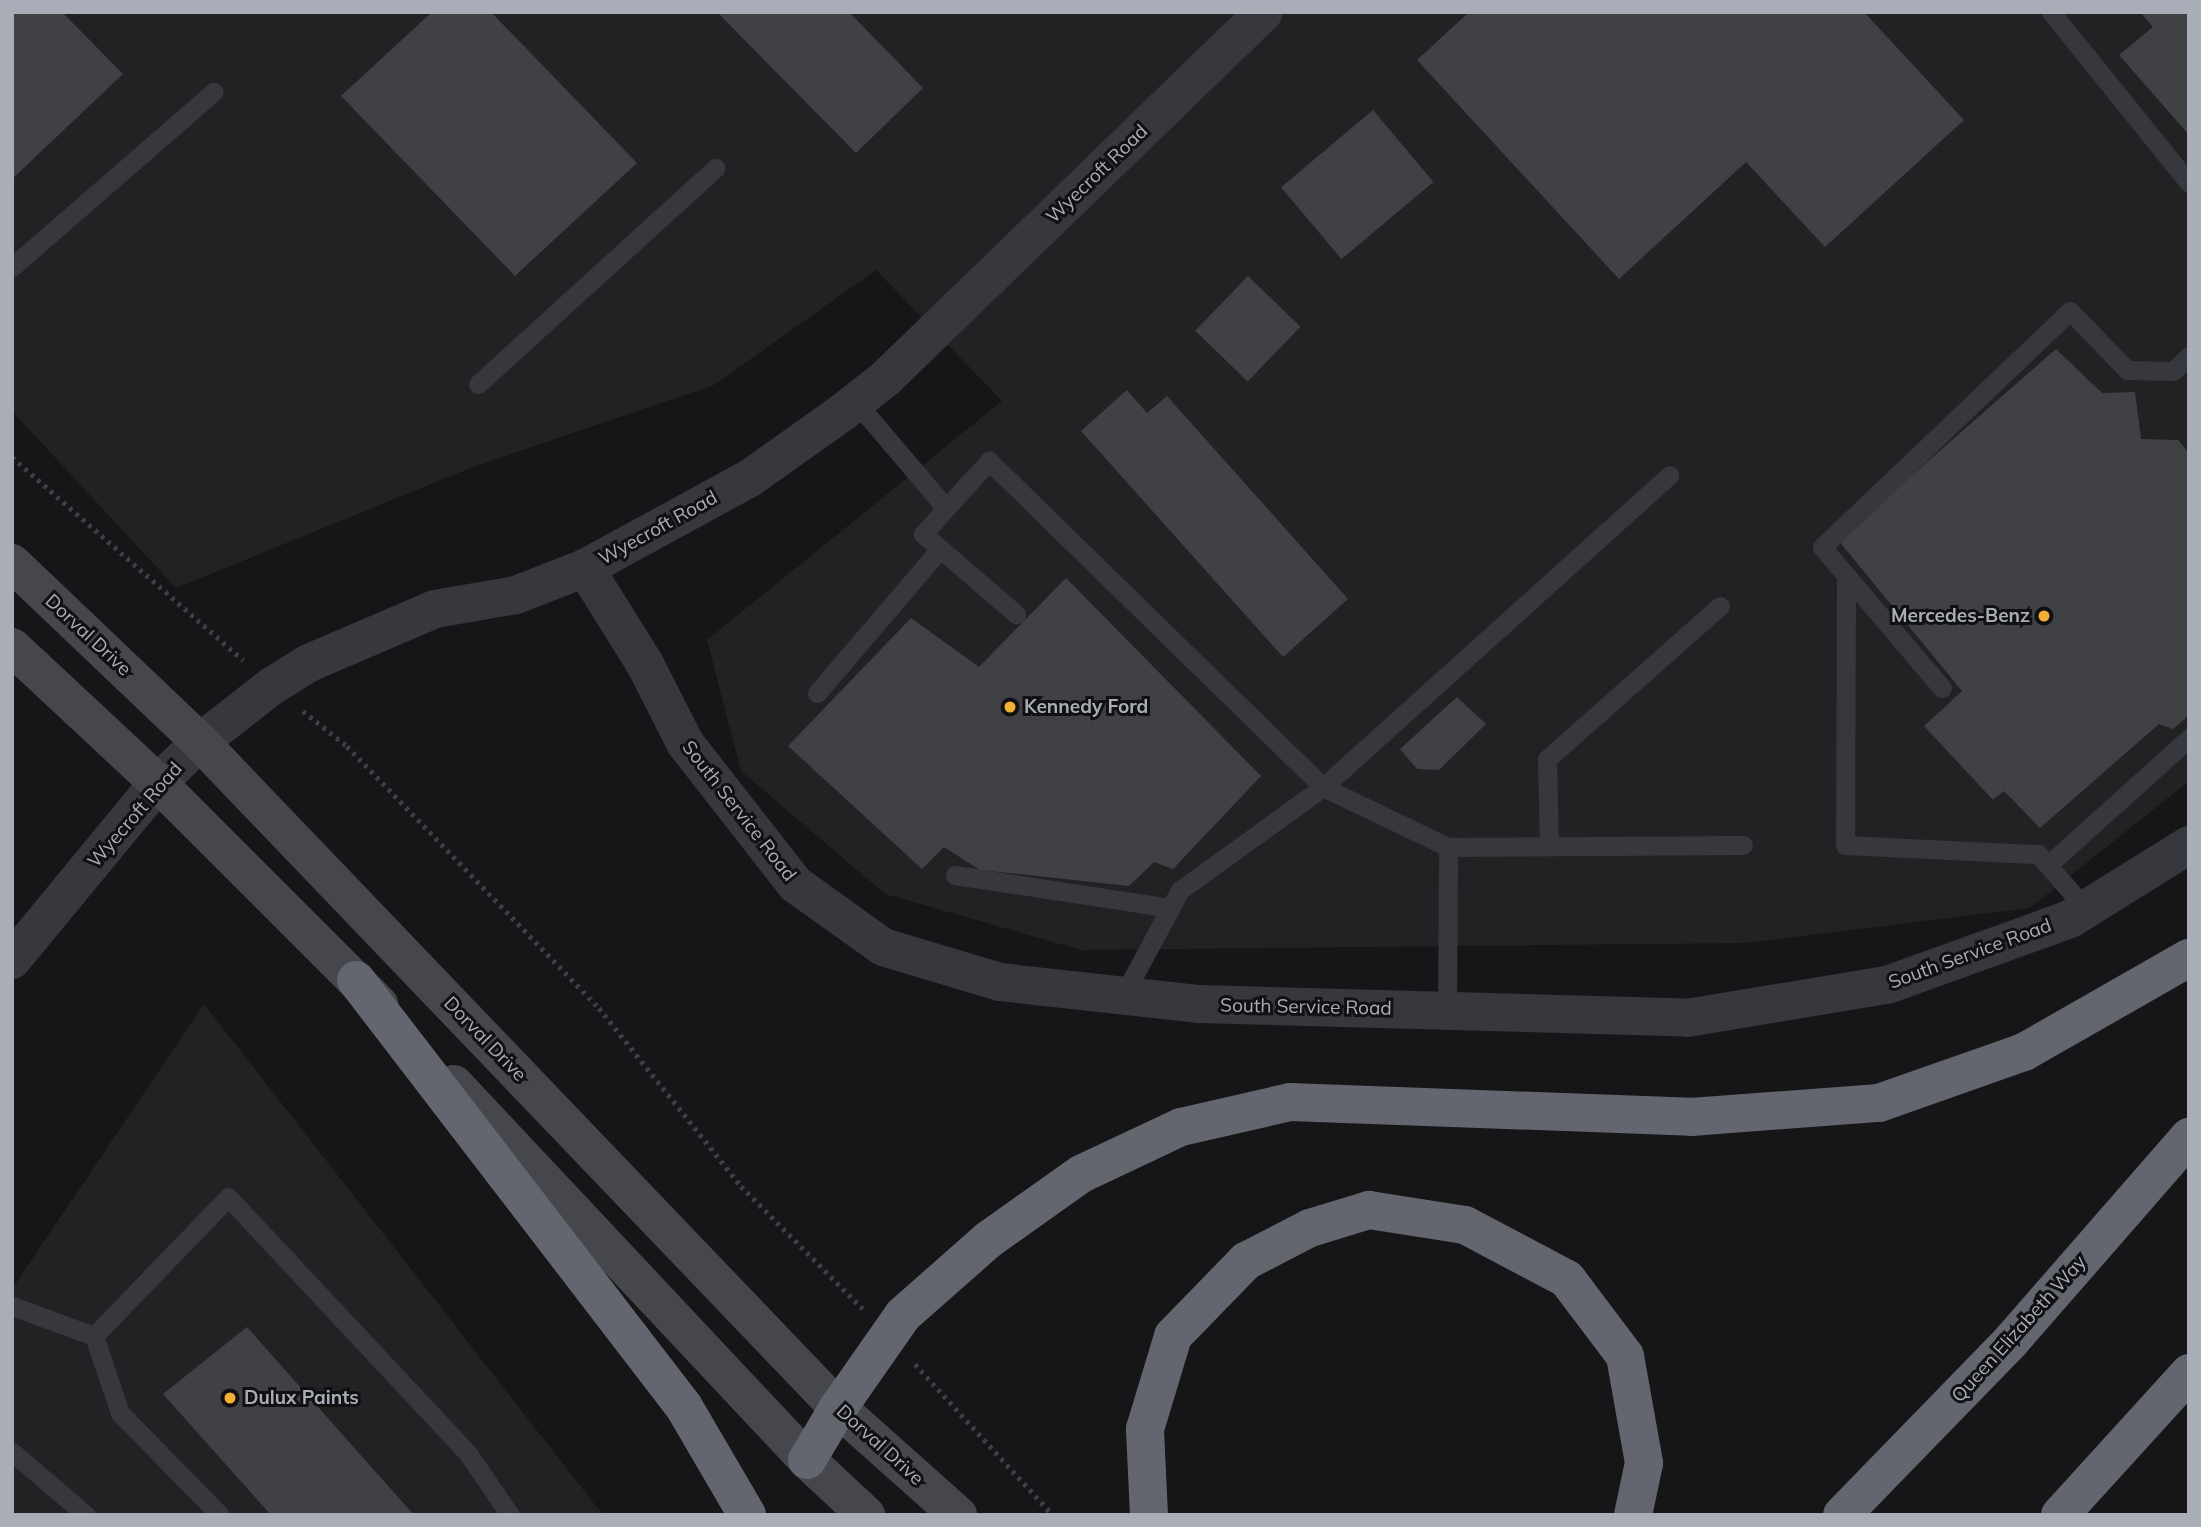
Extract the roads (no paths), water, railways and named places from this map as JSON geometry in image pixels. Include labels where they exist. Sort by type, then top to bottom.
[{"type":"highway","points":[[807,1460],[838,1408],[887,1334],[903,1315],[988,1240],[1081,1174],[1181,1127],[1290,1102],[1690,1117],[1879,1103],[2024,1052],[2189,958]]},
{"type":"highway","points":[[356,980],[684,1408],[747,1515]]},
{"type":"highway","name":"Queen Elizabeth Way","points":[[1842,1515],[2011,1341],[2189,1137]]},
{"type":"highway","points":[[1149,1515],[1145,1429],[1174,1336],[1246,1261],[1310,1228],[1369,1210],[1465,1225],[1567,1279],[1625,1356],[1644,1463],[1633,1515]]},
{"type":"highway","points":[[2060,1515],[2189,1373]]},
{"type":"main road","name":"Dorval Drive","points":[[12,563],[200,742],[838,1408],[958,1515]]},
{"type":"main road","points":[[12,647],[158,783],[356,980],[807,1460],[866,1515]]},
{"type":"street","name":"Wyecroft Road","points":[[12,960],[158,783],[200,742],[272,686],[309,663],[435,610],[516,595],[585,568],[750,478],[856,402],[886,379],[1264,12]]},
{"type":"street","name":"South Service Road","points":[[585,568],[645,664],[685,743],[794,884],[883,947],[1000,982],[1200,1004],[1687,1018],[1887,985],[2070,919],[2189,845]]},
{"type":"lane","points":[[2051,12],[2189,183]]},
{"type":"lane","points":[[12,267],[213,92]]},
{"type":"lane","points":[[478,384],[715,168]]},
{"type":"lane","points":[[1942,688],[1822,547],[2070,311],[2127,370],[2173,372],[2189,356]]},
{"type":"lane","points":[[856,402],[946,508]]},
{"type":"lane","points":[[1016,614],[923,534],[989,461],[1323,786],[1448,846],[1743,845]]},
{"type":"lane","points":[[1123,996],[1180,890],[1323,786],[1669,475]]},
{"type":"lane","points":[[817,692],[939,550]]},
{"type":"lane","points":[[1846,575],[1845,845],[2038,854],[2085,909]]},
{"type":"lane","points":[[1549,845],[1548,759],[1720,606]]},
{"type":"lane","points":[[2048,865],[2189,738]]},
{"type":"lane","points":[[1447,1010],[1448,846]]},
{"type":"lane","points":[[955,875],[1170,908]]},
{"type":"lane","points":[[94,1336],[229,1197],[467,1452],[510,1515]]},
{"type":"lane","points":[[12,1307],[94,1336]]},
{"type":"lane","points":[[94,1336],[120,1413],[220,1515]]},
{"type":"lane","points":[[12,1452],[73,1510]]},
{"type":"place","name":"Mercedes-Benz","points":[[2044,616]]},
{"type":"place","name":"Kennedy Ford","points":[[1010,707]]},
{"type":"place","name":"Dulux Paints","points":[[230,1398]]}]
